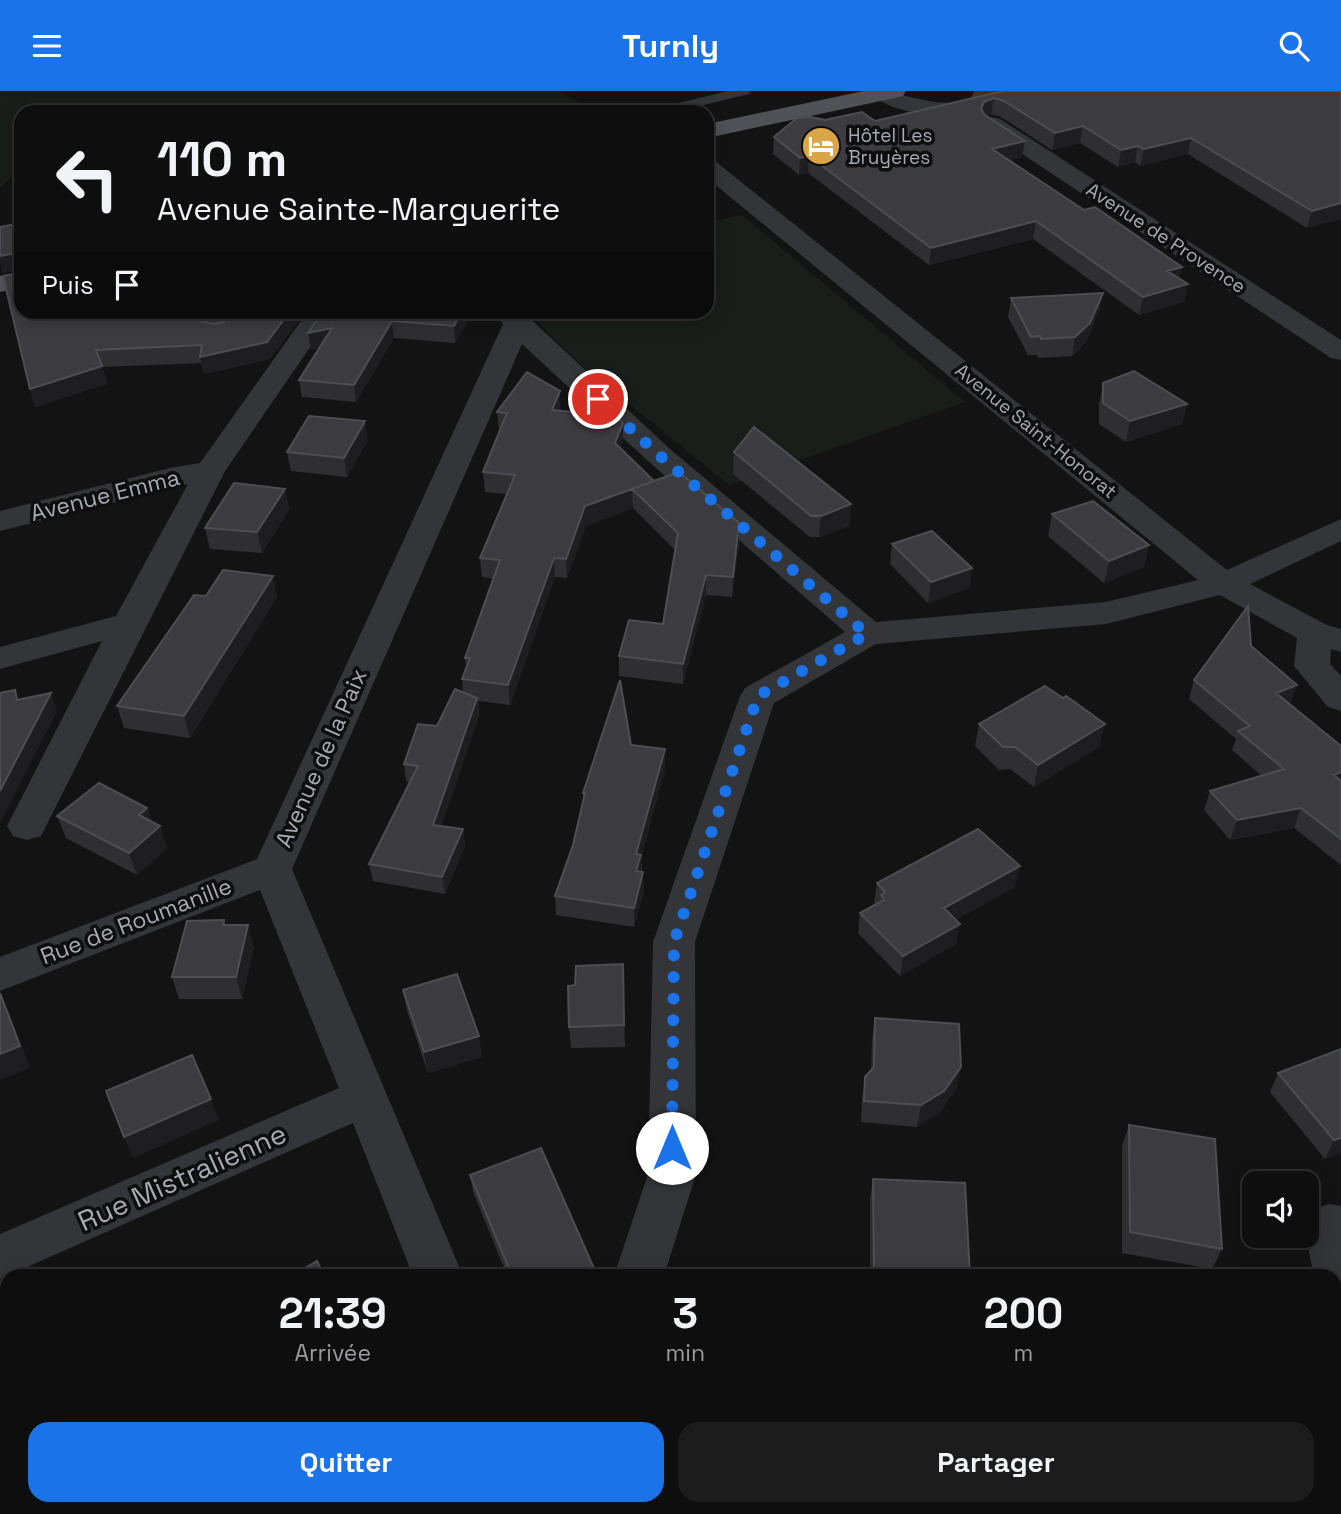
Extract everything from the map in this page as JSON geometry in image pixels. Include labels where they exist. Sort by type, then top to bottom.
[{"type":"main road","points":[[714,130],[890,92]]},
{"type":"street","points":[[890,92],[918,107],[978,115],[985,91]]},
{"type":"street","name":"Avenue de Provence","points":[[978,115],[1341,352]]},
{"type":"street","name":"Avenue Saint-Honorat","points":[[714,172],[1224,583],[1328,637],[1312,666],[1341,699]]},
{"type":"street","points":[[27,826],[129,623],[210,471],[316,319]]},
{"type":"street","name":"Avenue de la Paix","points":[[435,1269],[272,869],[512,319]]},
{"type":"street","points":[[513,319],[659,455],[867,634]]},
{"type":"street","name":"Avenue Emma","points":[[0,521],[170,477],[210,471]]},
{"type":"street","points":[[641,1269],[671,1174],[674,942],[758,696],[867,634],[1106,613],[1224,583],[1341,529]]},
{"type":"street","points":[[0,659],[129,623]]},
{"type":"street","name":"Rue de Roumanille","points":[[0,974],[272,869]]},
{"type":"street","name":"Rue Mistralienne","points":[[0,1257],[364,1097]]},
{"type":"street","points":[[1338,1269],[1329,1225],[1341,1227]]},
{"type":"lane","points":[[687,105],[744,91]]},
{"type":"shaded area","points":[[0,91],[560,91],[582,105],[14,105],[14,174],[0,188]]},
{"type":"shaded area","points":[[742,215],[965,402],[729,485],[584,367],[534,319],[714,319],[714,221]]},
{"type":"building","points":[[1003,91],[1341,91],[1341,203],[1312,211],[1191,138],[1144,149],[1138,146],[1121,150],[1083,126],[1055,133],[1004,101],[994,98],[984,102],[981,109],[985,115],[1025,141],[992,149],[1084,210],[1095,207],[1182,267],[1167,271],[1188,284],[1143,297],[1036,221],[931,248],[809,156],[800,158],[774,137],[797,118],[825,120],[862,112],[875,121]]},
{"type":"building","points":[[14,224],[14,253],[0,256],[0,227]]},
{"type":"building","points":[[14,274],[14,319],[200,319],[213,324],[224,322],[225,319],[284,319],[267,342],[200,357],[202,345],[96,350],[102,366],[30,389],[3,276]]},
{"type":"building","points":[[1103,293],[1090,323],[1075,337],[1041,339],[1040,336],[1031,337],[1011,298]]},
{"type":"building","points":[[318,319],[458,319],[454,326],[392,321],[354,385],[299,380],[332,328],[308,333]]},
{"type":"building","points":[[1134,371],[1187,404],[1130,421],[1103,403],[1103,383]]},
{"type":"building","points":[[527,372],[560,391],[552,410],[616,416],[623,423],[615,443],[654,481],[585,506],[566,559],[554,558],[508,685],[462,679],[470,658],[465,658],[500,560],[480,558],[515,475],[483,472],[507,413],[497,412]]},
{"type":"building","points":[[309,416],[365,421],[344,458],[287,452]]},
{"type":"building","points":[[754,427],[851,504],[821,516],[811,516],[734,452]]},
{"type":"building","points":[[679,472],[739,523],[733,577],[706,575],[683,664],[619,656],[629,620],[663,624],[678,533],[632,489]]},
{"type":"building","points":[[234,483],[285,489],[257,532],[205,528]]},
{"type":"building","points":[[1093,501],[1149,545],[1109,561],[1052,514]]},
{"type":"building","points":[[932,531],[972,568],[931,582],[892,544]]},
{"type":"building","points":[[223,570],[273,576],[184,716],[117,706],[194,595],[206,596]]},
{"type":"building","points":[[1248,606],[1251,646],[1297,685],[1276,693],[1341,746],[1341,772],[1334,775],[1341,781],[1341,839],[1301,808],[1237,820],[1210,791],[1284,769],[1238,731],[1250,726],[1194,680]]},
{"type":"building","points":[[620,680],[631,745],[665,749],[636,854],[641,855],[636,871],[643,872],[634,908],[555,896],[573,845],[583,793]]},
{"type":"building","points":[[1045,686],[1063,698],[1066,696],[1105,724],[1038,765],[1015,747],[1003,747],[979,724]]},
{"type":"building","points":[[455,689],[477,698],[433,825],[463,829],[442,877],[369,864],[418,766],[404,764],[418,724],[437,726]]},
{"type":"building","points":[[15,690],[17,700],[51,693],[0,791],[0,693]]},
{"type":"building","points":[[99,783],[147,808],[139,815],[160,826],[129,853],[57,816]]},
{"type":"building","points":[[978,829],[1020,866],[944,908],[960,924],[903,956],[860,913],[884,900],[881,895],[885,892],[877,883]]},
{"type":"building","points":[[224,920],[223,925],[248,925],[236,977],[172,977],[187,921]]},
{"type":"building","points":[[623,964],[624,1025],[569,1027],[568,986],[575,985],[576,966]]},
{"type":"building","points":[[457,974],[479,1036],[424,1052],[403,990]]},
{"type":"building","points":[[0,993],[20,1046],[0,1054]]},
{"type":"building","points":[[875,1018],[959,1024],[961,1067],[944,1091],[921,1105],[864,1101],[865,1077],[874,1067]]},
{"type":"building","points":[[1341,1049],[1341,1138],[1334,1140],[1278,1073]]},
{"type":"building","points":[[192,1055],[211,1099],[124,1137],[106,1091]]},
{"type":"building","points":[[1129,1125],[1215,1139],[1222,1249],[1130,1232]]},
{"type":"building","points":[[541,1148],[594,1269],[501,1269],[508,1266],[470,1175]]},
{"type":"building","points":[[873,1179],[965,1183],[970,1269],[874,1268]]},
{"type":"building","points":[[317,1261],[321,1269],[304,1269]]},
{"type":"place","name":"Hôtel Les Bruyères","points":[[821,146]]},
{"type":"route","points":[[598,399],[867,634],[758,696],[674,942],[672,1148]]}]
